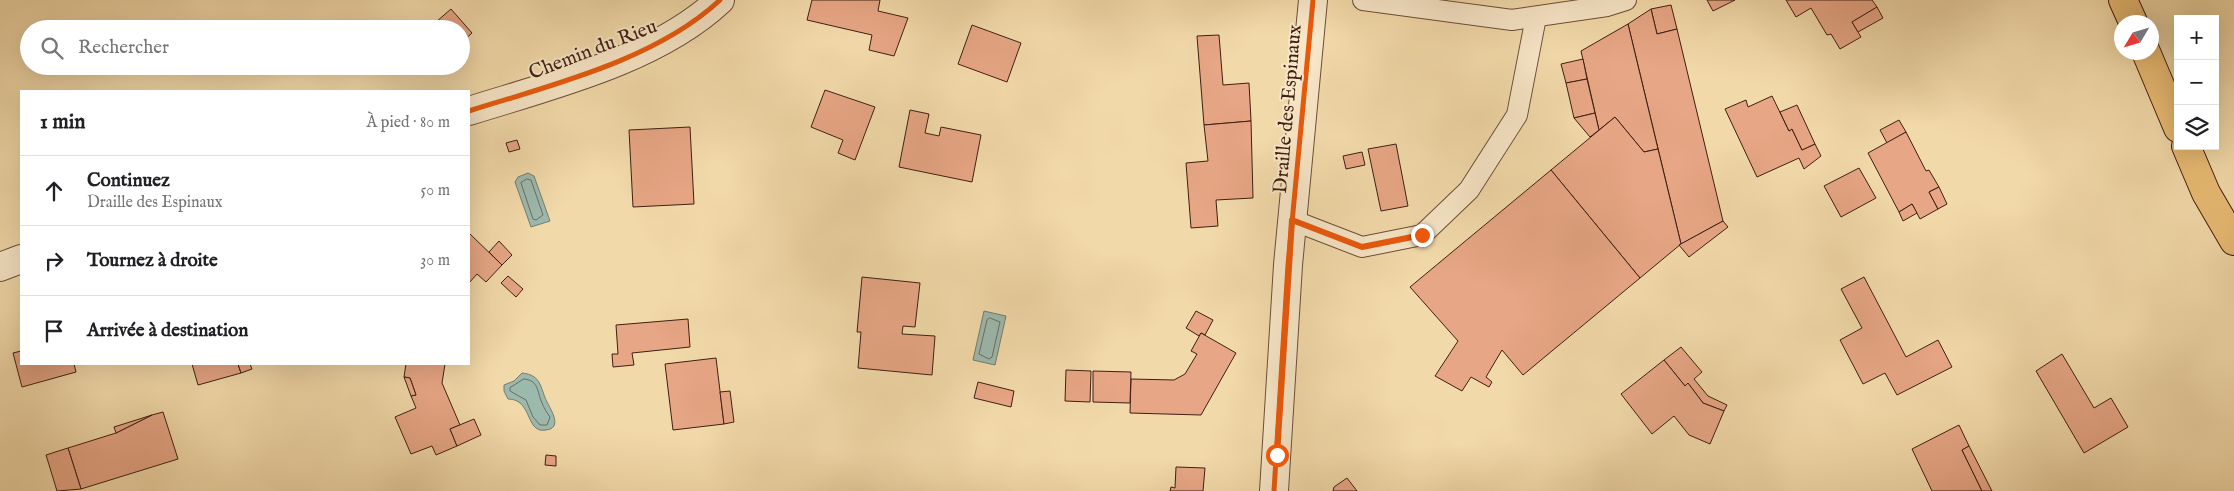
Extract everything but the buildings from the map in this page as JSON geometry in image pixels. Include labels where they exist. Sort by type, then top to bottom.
[{"type":"main road","points":[[2123,0],[2130,15]]},
{"type":"main road","points":[[2149,60],[2174,118]]},
{"type":"main road","points":[[2188,150],[2206,193],[2234,241]]},
{"type":"street","name":"Chemin du Rieu","points":[[470,111],[584,74],[646,48],[679,32],[720,0]]},
{"type":"street","name":"Draille des Espinaux","points":[[1274,491],[1292,220],[1313,0]]},
{"type":"street","points":[[0,267],[20,259]]},
{"type":"lane","points":[[1363,0],[1512,20],[1607,6],[1626,0]]},
{"type":"lane","points":[[1292,220],[1362,247],[1422,235],[1469,190],[1517,115],[1536,17]]},
{"type":"water","points":[[528,173],[534,176],[550,221],[531,227],[515,182],[518,177]]},
{"type":"water","points":[[984,311],[1006,316],[995,365],[973,360]]},
{"type":"water","points":[[522,373],[529,374],[537,379],[553,414],[555,422],[551,429],[539,430],[531,422],[522,404],[516,400],[508,399],[504,391],[504,385],[514,381]]},
{"type":"cycle path","points":[[470,111],[568,80],[634,55],[694,21],[720,0]]},
{"type":"cycle path","points":[[1274,491],[1288,265],[1313,0]]},
{"type":"route","points":[[1277,455],[1292,220],[1362,247],[1422,235]]}]
